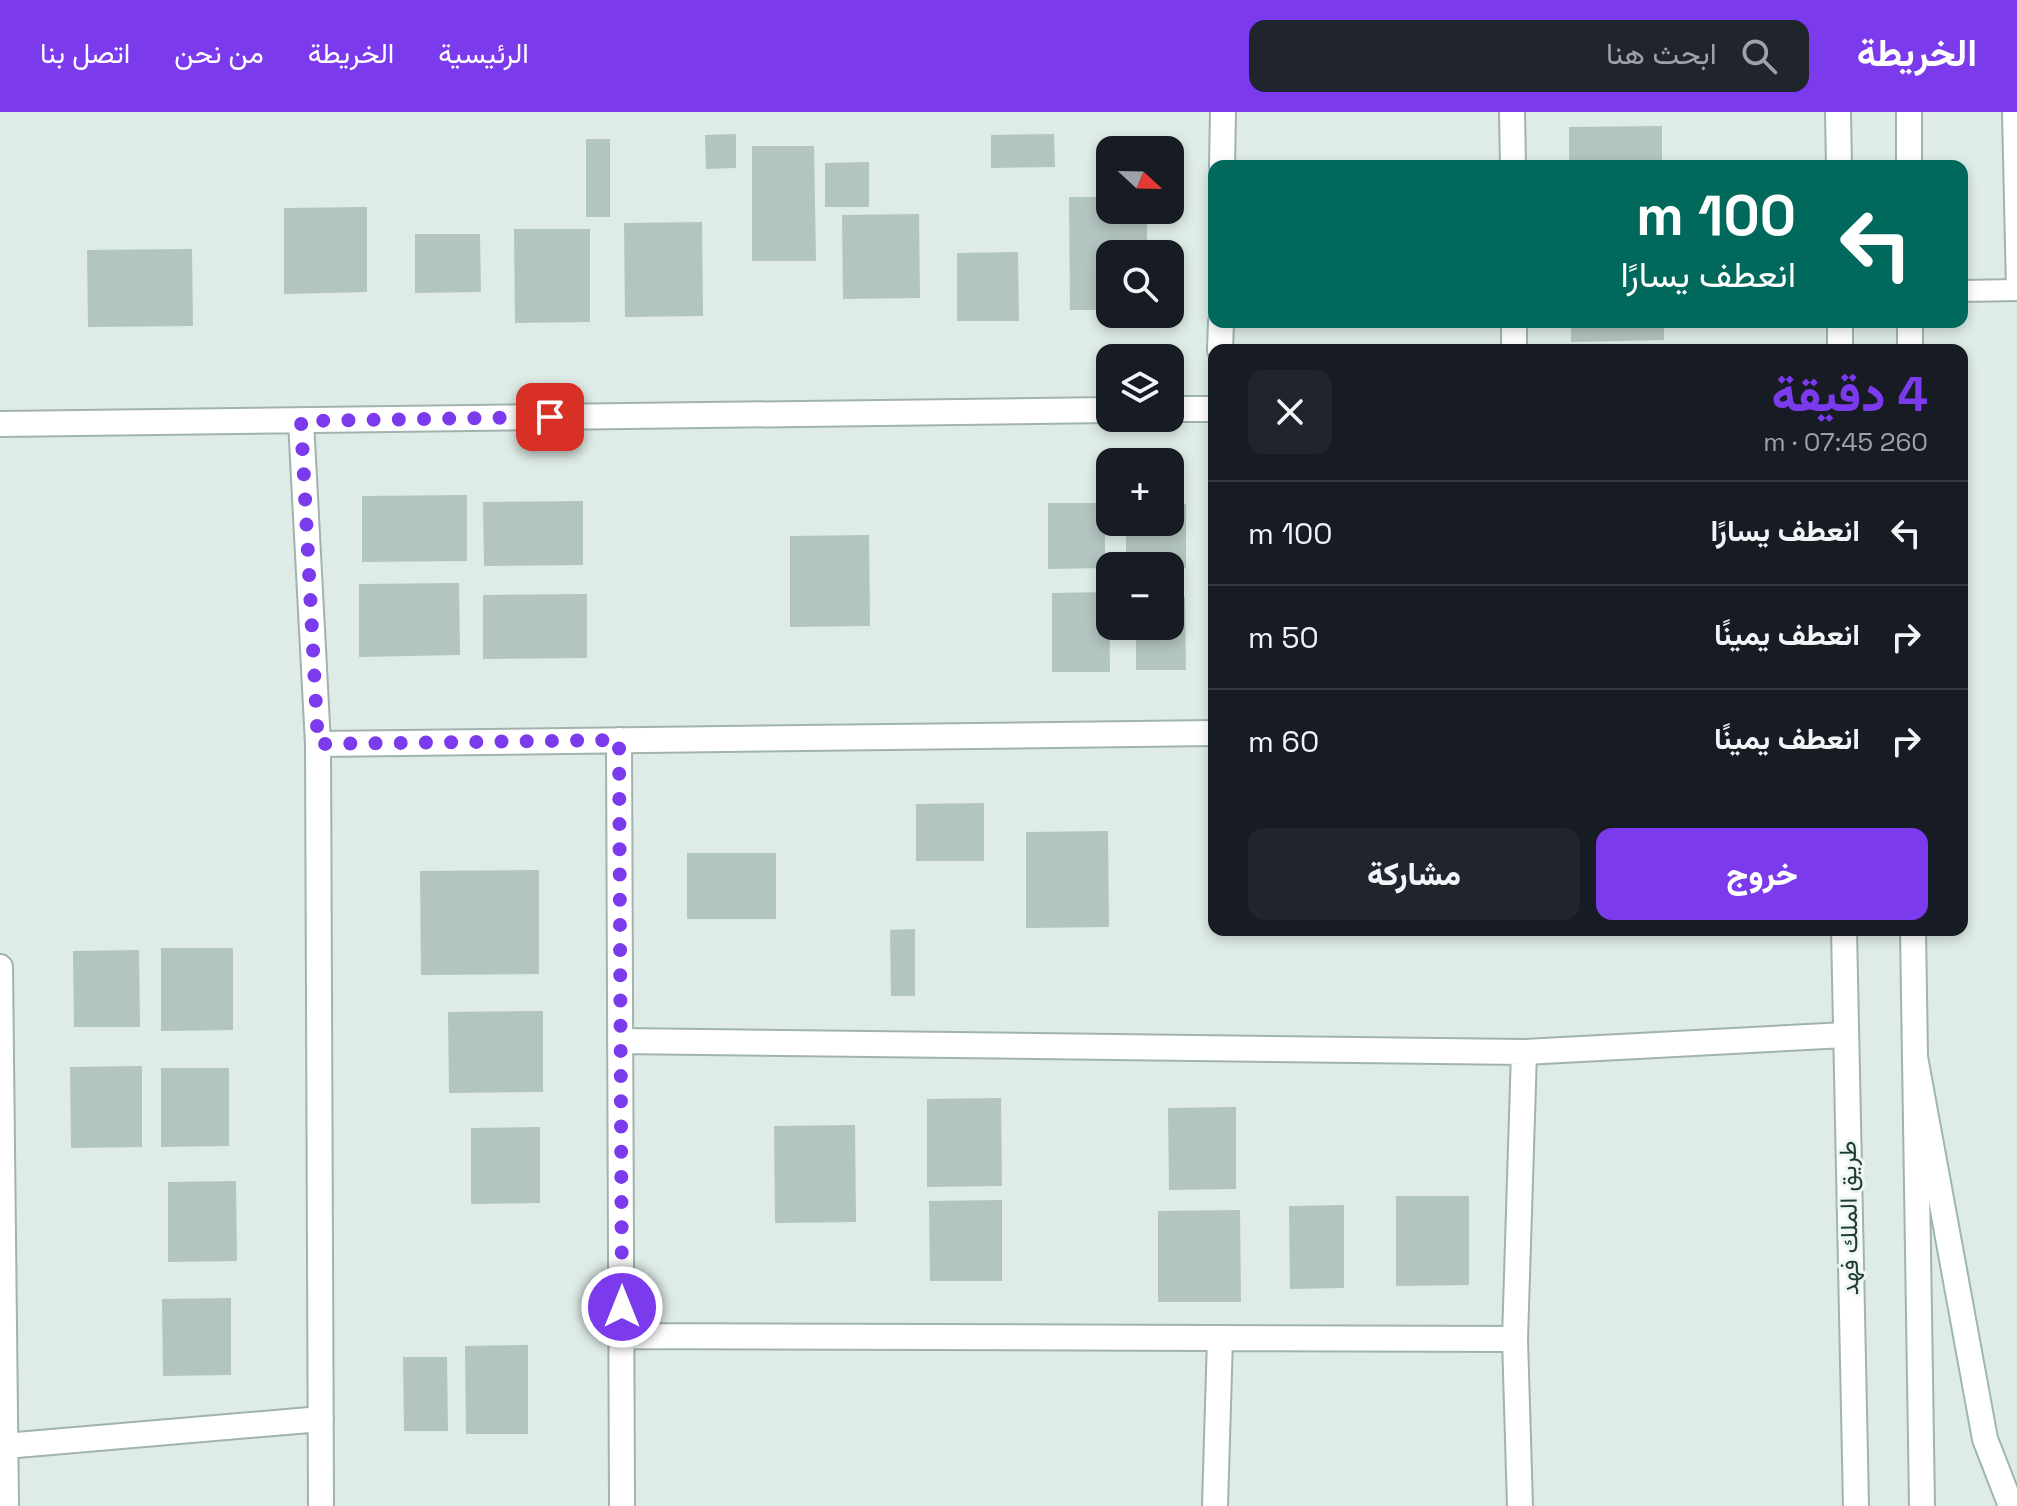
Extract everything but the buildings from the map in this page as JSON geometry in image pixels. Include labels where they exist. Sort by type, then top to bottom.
[{"type":"street","points":[[1222,160],[1223,112]]},
{"type":"street","points":[[1512,112],[1513,160]]},
{"type":"street","points":[[1838,112],[1839,160]]},
{"type":"street","points":[[1909,112],[1909,160]]},
{"type":"street","points":[[1184,409],[1208,409]]},
{"type":"street","points":[[0,424],[1096,410]]},
{"type":"street","points":[[301,421],[318,744],[321,1506]]},
{"type":"street","points":[[318,744],[1208,733]]},
{"type":"street","points":[[619,740],[622,1506]]},
{"type":"street","name":"طريق الملك فهد","points":[[1844,936],[1856,1506]]},
{"type":"street","points":[[1913,936],[1922,1506]]},
{"type":"street","points":[[0,967],[6,1506]]},
{"type":"street","points":[[620,1041],[1524,1052],[1845,1035]]},
{"type":"street","points":[[1520,1506],[1515,1339],[1524,1052]]},
{"type":"street","points":[[1915,1057],[1985,1439],[2011,1506]]},
{"type":"street","points":[[622,1336],[1515,1339]]},
{"type":"street","points":[[1215,1506],[1220,1338]]},
{"type":"street","points":[[5,1446],[321,1419]]},
{"type":"lane","points":[[1968,291],[2017,290],[2013,112]]},
{"type":"route","points":[[550,417],[301,421],[318,744],[619,740],[622,1307]]}]
